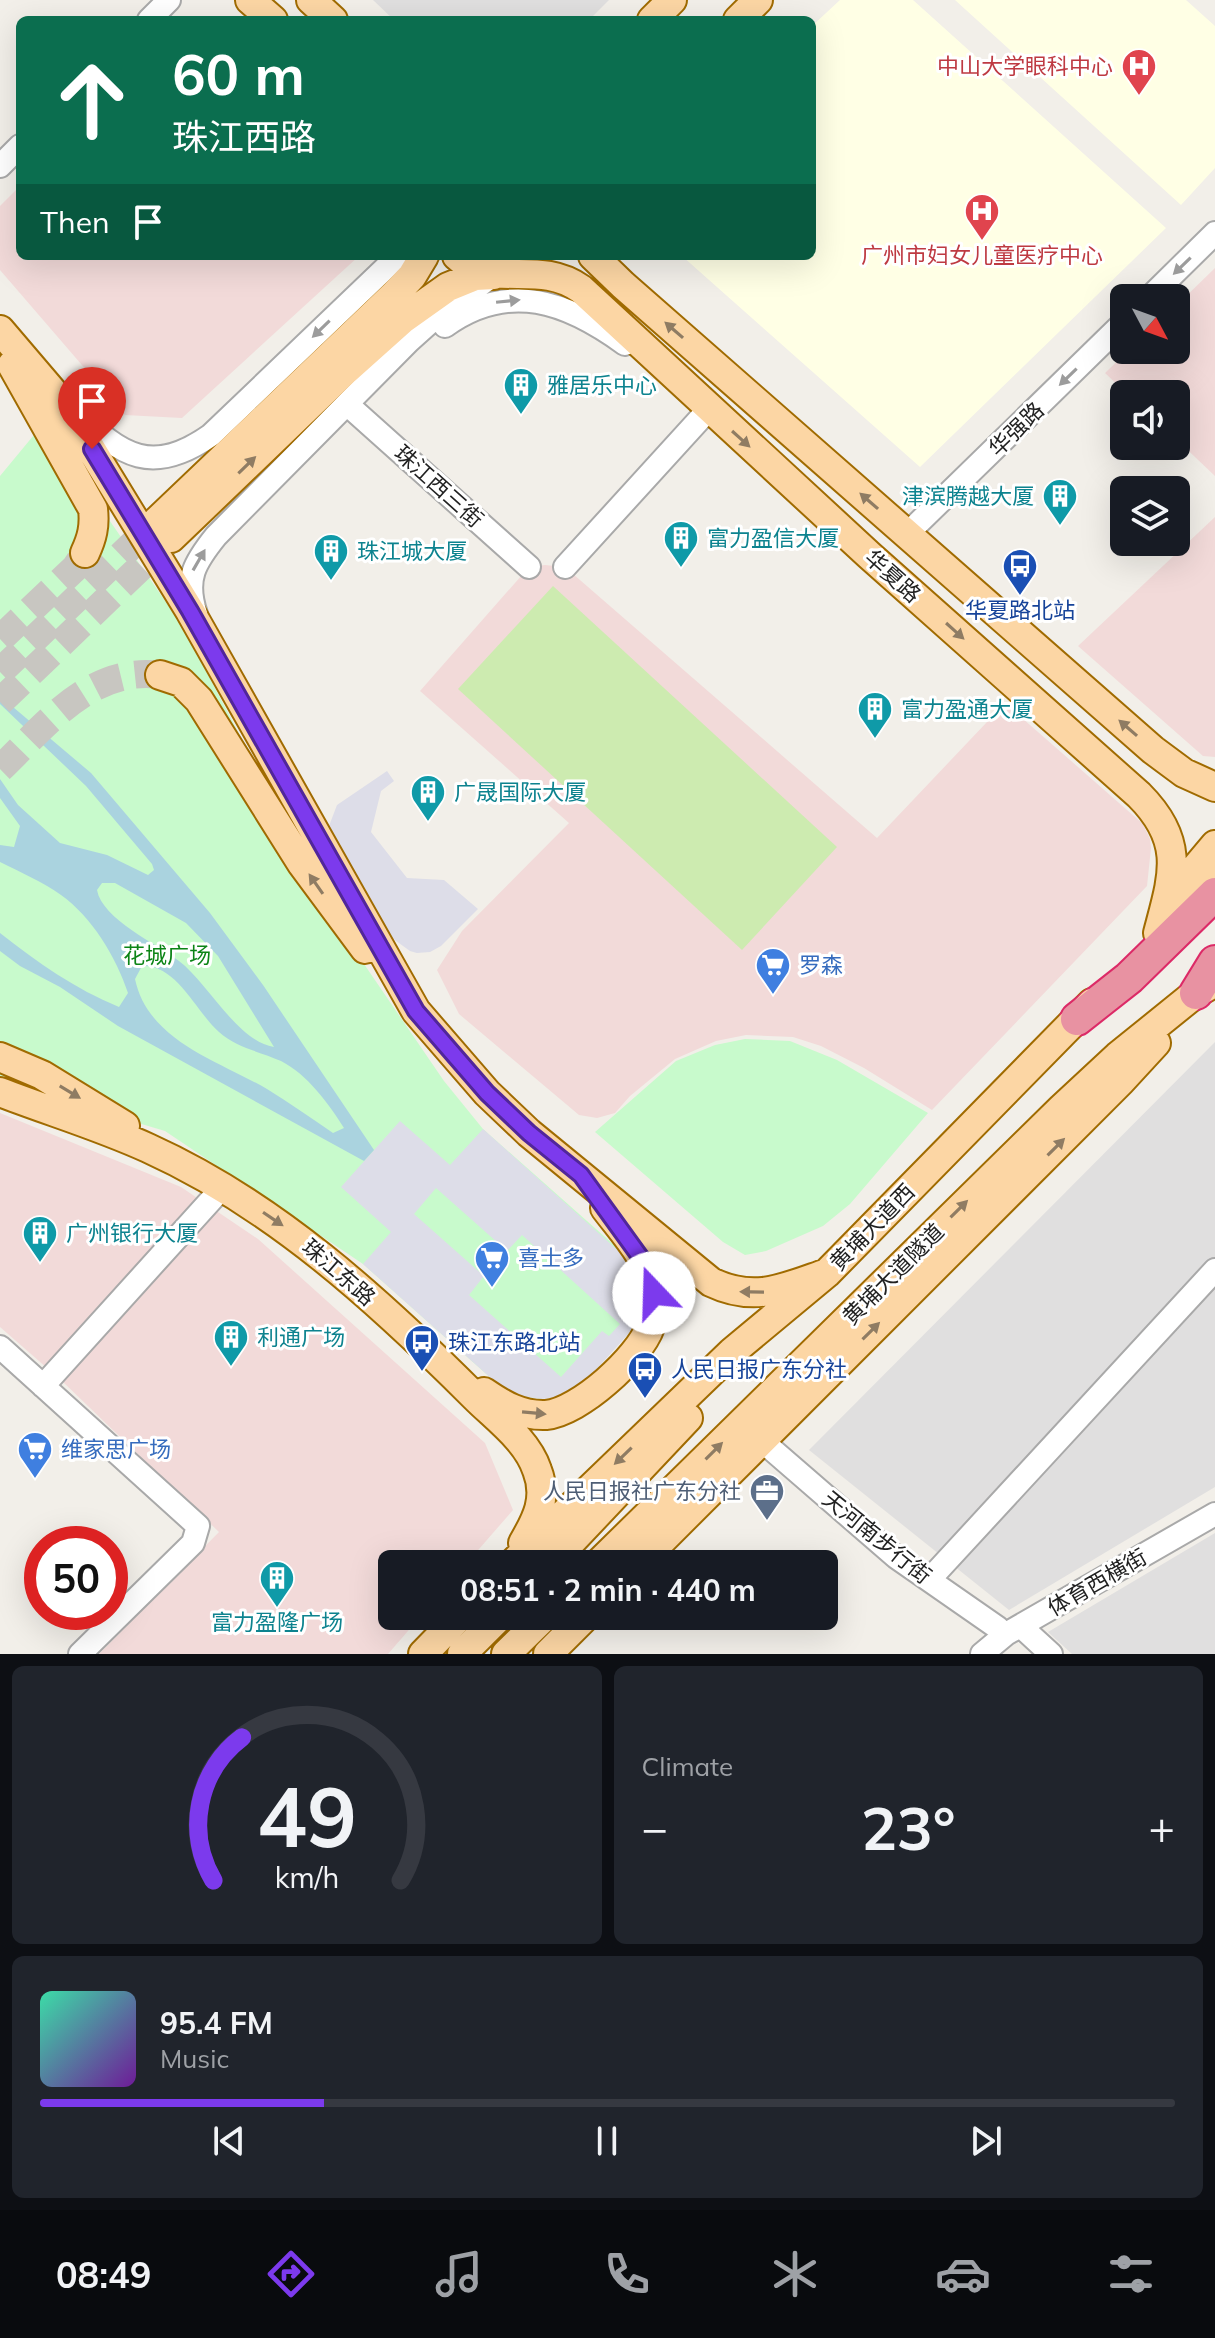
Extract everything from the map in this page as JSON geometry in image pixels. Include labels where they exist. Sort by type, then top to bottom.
[{"type":"highway","points":[[1077,1019],[1129,978],[1215,894]]},
{"type":"highway","points":[[1209,983],[1215,962]]},
{"type":"main road","points":[[250,0],[268,16]]},
{"type":"main road","points":[[311,0],[329,16]]},
{"type":"main road","points":[[656,16],[672,0]]},
{"type":"main road","points":[[742,16],[758,0]]},
{"type":"main road","name":"华夏路","points":[[422,260],[394,295],[164,530],[403,319],[448,287],[475,276],[530,272],[557,276],[571,282],[607,312],[699,400],[1139,795],[1159,817],[1171,848],[1170,887],[1158,933]]},
{"type":"main road","points":[[463,260],[475,269],[496,275]]},
{"type":"main road","name":"华夏路","points":[[530,272],[550,260]]},
{"type":"main road","name":"华夏路","points":[[597,260],[1169,762],[1198,781],[1215,787]]},
{"type":"main road","points":[[607,312],[628,290]]},
{"type":"main road","points":[[0,330],[93,509],[93,531],[85,553]]},
{"type":"main road","points":[[12,351],[58,398],[77,426],[203,634],[416,1011]]},
{"type":"main road","points":[[160,675],[181,682],[199,700],[314,883],[344,924],[487,1093],[529,1133],[695,1270],[728,1290],[762,1293],[827,1273]]},
{"type":"main road","points":[[1139,795],[1149,797],[1161,791],[1169,777],[1169,762]]},
{"type":"main road","points":[[1158,933],[1181,886],[1215,845]]},
{"type":"main road","name":"黄埔大道西","points":[[524,1550],[732,1352],[827,1273],[1077,1019],[1215,872]]},
{"type":"main road","points":[[652,1550],[1121,1081],[1209,983]]},
{"type":"main road","name":"黄埔大道隧道","points":[[612,1550],[1073,1097],[1118,1056],[1209,983]]},
{"type":"main road","points":[[0,1057],[63,1088],[222,1188]]},
{"type":"main road","name":"珠江东路","points":[[0,1092],[148,1148],[222,1188],[303,1240],[442,1364],[531,1455],[543,1497],[540,1511],[519,1550]]},
{"type":"main road","points":[[442,1364],[511,1409],[547,1415],[565,1411],[597,1390],[642,1342],[654,1309],[651,1277],[633,1246],[581,1175]]},
{"type":"main road","points":[[563,1550],[827,1273]]},
{"type":"main road","points":[[423,1654],[446,1630]]},
{"type":"main road","points":[[462,1654],[486,1630]]},
{"type":"main road","points":[[506,1654],[531,1630]]},
{"type":"main road","points":[[548,1654],[572,1630]]},
{"type":"street","points":[[153,16],[169,0]]},
{"type":"street","points":[[0,166],[16,150]]},
{"type":"street","points":[[1163,284],[1215,233]]},
{"type":"street","points":[[351,300],[381,260]]},
{"type":"street","points":[[12,351],[98,433],[119,448],[162,458],[181,455],[211,435],[394,260]]},
{"type":"street","points":[[203,634],[192,603],[191,588],[192,570],[201,554],[416,335],[446,309],[496,275]]},
{"type":"street","points":[[331,422],[452,320],[484,305],[513,299],[555,305],[593,322],[699,400],[565,567]]},
{"type":"street","name":"华强路","points":[[907,534],[1110,336]]},
{"type":"street","name":"珠江西三街","points":[[349,406],[529,567]]},
{"type":"street","points":[[43,1386],[222,1188]]},
{"type":"street","points":[[929,1580],[1215,1270]]},
{"type":"street","points":[[0,1347],[198,1526],[193,1543],[80,1654]]},
{"type":"street","name":"天河南步行街","points":[[761,1440],[896,1557],[998,1628]]},
{"type":"street","name":"体育西横街","points":[[982,1654],[1006,1634],[1215,1514]]},
{"type":"street","points":[[1027,1632],[1051,1654]]},
{"type":"shaded area","points":[[373,0],[609,0],[593,16],[390,16]]},
{"type":"shaded area","name":"广州市妇女儿童医疗中心","points":[[840,0],[913,0],[1166,228],[920,467],[687,260],[816,260],[816,22]]},
{"type":"shaded area","name":"中山大学眼科中心","points":[[955,0],[1186,0],[1215,26],[1215,168],[1181,205]]},
{"type":"shaded area","points":[[16,190],[16,260],[355,260],[182,418],[125,415],[0,270],[0,206]]},
{"type":"shaded area","points":[[1215,268],[1215,476],[1190,452],[1190,380],[1112,380],[1105,373],[1114,364],[1190,364],[1190,292]]},
{"type":"shaded area","points":[[1215,517],[1215,757],[1203,756],[1078,646],[1174,556],[1190,556],[1190,541]]},
{"type":"shaded area","points":[[529,567],[565,567],[877,838],[1005,703],[1143,824],[1151,848],[1147,886],[932,1110],[864,1068],[821,1046],[793,1037],[746,1035],[716,1041],[675,1059],[630,1096],[615,1113],[597,1118],[579,1115],[459,1014],[437,970],[462,931],[569,823],[420,691]]},
{"type":"shaded area","points":[[387,771],[394,781],[381,791],[371,832],[407,878],[444,880],[478,909],[441,946],[430,952],[410,951],[392,938],[329,826],[337,805]]},
{"type":"shaded area","points":[[1215,1042],[1215,1487],[1009,1610],[809,1450]]},
{"type":"shaded area","points":[[0,1113],[181,1187],[258,1239],[485,1443],[513,1510],[478,1550],[378,1550],[378,1630],[409,1630],[388,1654],[99,1654],[123,1630],[128,1630],[128,1625],[219,1532],[63,1382],[0,1327]]},
{"type":"shaded area","points":[[400,1121],[450,1165],[483,1129],[634,1265],[643,1298],[639,1316],[630,1332],[577,1391],[541,1399],[521,1396],[502,1388],[363,1264],[391,1232],[341,1187]],"holes":[[[436,1188],[507,1251],[522,1235],[620,1324],[609,1336],[602,1331],[561,1377],[469,1295],[484,1276],[414,1214]]]},
{"type":"shaded area","points":[[1215,1533],[1215,1654],[1072,1654],[1048,1632]]},
{"type":"green space","name":"花城广场","points":[[43,424],[181,624],[351,945],[444,1081],[483,1129],[622,1252],[630,1332],[541,1399],[521,1396],[502,1388],[363,1264],[165,1131],[0,1082],[0,476]]},
{"type":"green space","points":[[553,586],[837,847],[742,950],[458,689]]},
{"type":"green space","points":[[745,1039],[790,1041],[837,1060],[928,1113],[850,1204],[823,1226],[766,1251],[745,1255],[723,1242],[595,1132],[676,1061],[715,1045]]},
{"type":"water","points":[[0,696],[91,773],[210,913],[263,985],[374,1150],[364,1161],[118,1026],[0,951],[0,933],[57,974],[103,1000],[119,1007],[128,993],[110,952],[83,915],[54,890],[0,862],[0,845],[14,847],[20,826],[0,798],[0,779],[18,805],[60,843],[107,855],[148,875],[154,870],[86,786],[0,704]],"holes":[[[102,883],[115,883],[186,923],[218,956],[274,1047],[248,1034],[179,961],[119,921],[101,901],[97,890]],[[142,966],[154,967],[176,981],[226,1037],[281,1061],[300,1074],[344,1128],[333,1133],[267,1089],[188,1047],[170,1034],[142,1000],[135,979]]]},
{"type":"tunnel","points":[[0,672],[157,521]]},
{"type":"tunnel","points":[[0,702],[171,538]]},
{"type":"tunnel","points":[[0,639],[75,568],[85,553]]},
{"type":"tunnel","points":[[0,769],[52,718],[91,689],[135,675],[160,675]]},
{"type":"place","name":"中山大学眼科中心","points":[[1139,97]]},
{"type":"place","name":"广州市妇女儿童医疗中心","points":[[982,242]]},
{"type":"place","name":"雅居乐中心","points":[[521,416]]},
{"type":"place","name":"津滨腾越大厦","points":[[1060,527]]},
{"type":"place","name":"富力盈信大厦","points":[[681,569]]},
{"type":"place","name":"珠江城大厦","points":[[331,582]]},
{"type":"place","name":"华夏路北站","points":[[1020,597]]},
{"type":"place","name":"富力盈通大厦","points":[[875,740]]},
{"type":"place","name":"广晟国际大厦","points":[[428,823]]},
{"type":"place","name":"罗森","points":[[773,996]]},
{"type":"place","name":"广州银行大厦","points":[[40,1264]]},
{"type":"place","name":"喜士多","points":[[492,1289]]},
{"type":"place","name":"利通广场","points":[[231,1368]]},
{"type":"place","name":"珠江东路北站","points":[[422,1373]]},
{"type":"place","name":"人民日报广东分社","points":[[645,1400]]},
{"type":"place","name":"维家思广场","points":[[35,1480]]},
{"type":"place","name":"人民日报社广东分社","points":[[767,1522]]},
{"type":"place","name":"富力盈隆广场","points":[[277,1609]]},
{"type":"route","points":[[92,449],[220,663],[416,1011],[487,1093],[529,1133],[581,1175],[641,1258],[651,1277],[654,1293]]}]
